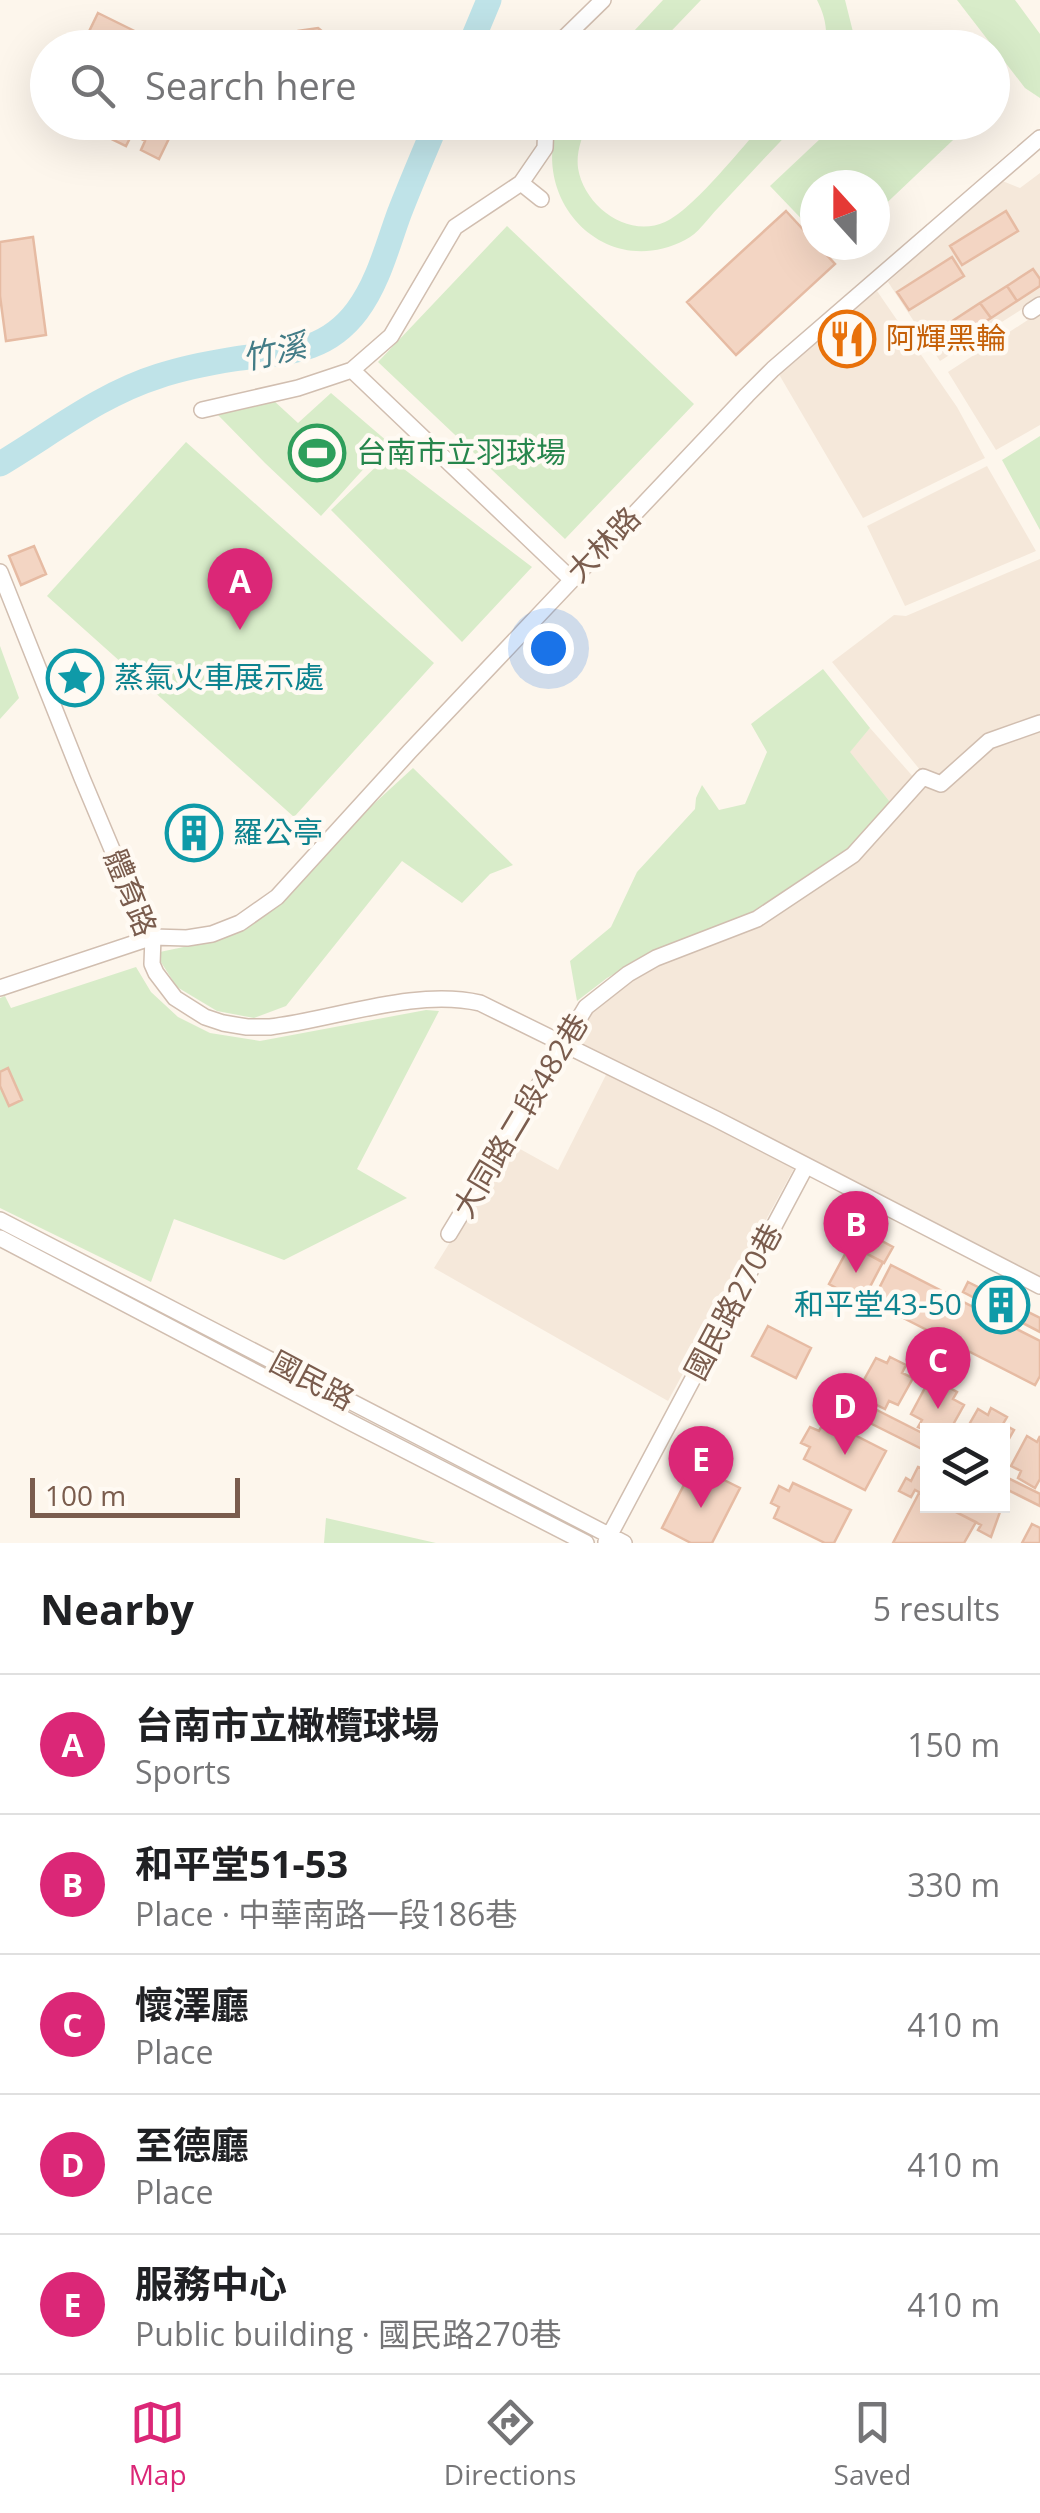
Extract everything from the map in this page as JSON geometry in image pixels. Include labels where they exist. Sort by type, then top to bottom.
[{"type":"street","points":[[572,30],[603,0]]},
{"type":"street","name":"大林路","points":[[0,988],[152,937],[212,934],[240,922],[277,897],[571,579],[772,370],[1040,138]]},
{"type":"street","points":[[202,410],[298,388],[352,370],[391,336],[455,226],[521,183],[546,148],[546,140]]},
{"type":"street","points":[[521,183],[541,198]]},
{"type":"street","points":[[352,370],[571,579]]},
{"type":"street","name":"體育路","points":[[0,572],[82,778],[152,937],[152,964],[163,983],[189,1008],[223,1023],[270,1027],[416,1000],[447,998],[480,1003],[1040,1286]]},
{"type":"street","name":"大同路二段482巷","points":[[449,1234],[586,1007],[656,958],[757,919],[853,854],[923,777],[941,784],[989,740],[1040,723]]},
{"type":"street","name":"國民路270巷","points":[[613,1541],[806,1166]]},
{"type":"street","name":"國民路","points":[[0,1220],[613,1541]]},
{"type":"street","name":"國民路","points":[[0,1238],[586,1543]]},
{"type":"shaded area","points":[[1040,173],[1040,298],[940,361],[888,282],[1000,180],[1020,188]]},
{"type":"shaded area","points":[[877,291],[957,407],[985,458],[863,518],[777,371]]},
{"type":"shaded area","points":[[1040,312],[1040,425],[996,450],[948,372]]},
{"type":"shaded area","points":[[987,466],[1036,551],[905,606],[867,526]]},
{"type":"shaded area","points":[[1040,559],[1040,718],[941,777],[925,776],[832,662],[894,615],[906,616]]},
{"type":"shaded area","points":[[1040,726],[1040,1280],[799,1159],[668,1401],[434,1268],[511,1144],[558,1170],[612,1063],[573,1040],[608,994],[924,783],[941,789],[991,743]]},
{"type":"shaded area","points":[[870,728],[916,780],[890,802],[849,752]]},
{"type":"green space","points":[[663,0],[701,0],[672,30],[635,30]]},
{"type":"green space","points":[[817,0],[845,0],[852,30],[826,30]]},
{"type":"green space","points":[[957,0],[1015,0],[1040,34],[1040,98],[1025,88],[1010,69],[1010,30],[980,30]]},
{"type":"green space","points":[[554,140],[582,140],[578,168],[589,195],[610,216],[637,226],[651,226],[665,222],[689,205],[749,140],[782,140],[699,230],[685,240],[656,250],[628,250],[603,242],[581,227],[565,206],[555,180]]},
{"type":"green space","points":[[819,140],[953,140],[890,200],[890,170],[800,170],[800,217],[770,186]]},
{"type":"green space","points":[[507,226],[694,404],[565,539],[378,362]]},
{"type":"green space","name":"台南市立羽球場","points":[[331,393],[388,442],[321,516],[218,415],[273,400],[298,423]]},
{"type":"green space","points":[[1040,436],[1040,530],[1002,460]]},
{"type":"green space","points":[[186,442],[434,663],[294,817],[47,596]]},
{"type":"green space","points":[[387,456],[532,567],[462,642],[331,510]]},
{"type":"green space","points":[[0,646],[19,698],[0,719]]},
{"type":"green space","points":[[823,669],[870,728],[850,752],[890,802],[848,853],[757,915],[655,951],[607,978],[577,1001],[570,961],[611,927],[637,872],[695,809],[702,785],[719,810],[745,804],[767,752],[751,724]]},
{"type":"green space","points":[[413,768],[513,865],[490,874],[462,903],[402,861],[286,1006],[254,1018],[217,1011],[177,987],[155,953],[217,940]]},
{"type":"green space","points":[[136,967],[151,992],[178,1017],[210,1033],[260,1041],[426,1010],[439,1011],[357,1169],[407,1198],[284,1260],[174,1219],[151,1282],[0,1208],[0,998],[5,996],[11,1008]]},
{"type":"green space","points":[[326,1518],[436,1543],[324,1543]]},
{"type":"building","points":[[98,13],[132,30],[90,30]]},
{"type":"building","points":[[168,140],[159,159],[141,150],[145,141]]},
{"type":"building","points":[[786,211],[800,226],[800,260],[831,260],[835,264],[736,355],[687,302]]},
{"type":"building","points":[[1006,211],[1018,231],[962,265],[950,246]]},
{"type":"building","points":[[33,237],[46,335],[6,341],[0,296],[0,242]]},
{"type":"building","points":[[952,257],[964,276],[909,310],[897,292]]},
{"type":"building","points":[[1033,269],[1040,286],[1017,301],[1007,286]]},
{"type":"building","points":[[1007,286],[1017,301],[991,318],[980,303]]},
{"type":"building","points":[[980,303],[991,318],[964,336],[954,320]]},
{"type":"building","points":[[954,320],[964,336],[938,353],[928,337]]},
{"type":"building","points":[[34,546],[46,574],[21,585],[9,556]]},
{"type":"building","name":"羅公亭","points":[[199,822],[206,837],[189,844],[182,829]]},
{"type":"building","points":[[8,1068],[22,1100],[9,1106],[0,1086],[0,1072]]},
{"type":"building","points":[[843,1220],[893,1247],[884,1263],[834,1236]]},
{"type":"building","points":[[850,1245],[883,1262],[862,1302],[829,1284]]},
{"type":"building","points":[[891,1265],[1040,1341],[1040,1376],[1035,1385],[872,1302]]},
{"type":"building","name":"和平堂43-50","points":[[968,1282],[1040,1318],[1040,1332],[963,1292]]},
{"type":"building","points":[[768,1326],[811,1348],[796,1378],[752,1356]]},
{"type":"building","points":[[890,1357],[906,1365],[902,1373],[913,1378],[898,1405],[889,1401],[885,1409],[867,1400],[871,1393],[860,1387],[876,1358],[887,1363]]},
{"type":"building","points":[[941,1383],[957,1392],[953,1399],[964,1405],[954,1423],[920,1423],[922,1420],[911,1414],[927,1384],[938,1389]]},
{"type":"building","points":[[863,1403],[920,1432],[920,1448],[856,1416]]},
{"type":"building","points":[[991,1408],[1007,1417],[1004,1423],[970,1423],[978,1409],[988,1415]]},
{"type":"building","points":[[825,1420],[886,1451],[865,1490],[804,1459],[810,1447],[801,1443],[810,1427],[819,1431]]},
{"type":"building","points":[[1027,1436],[1037,1442],[1040,1436],[1040,1479],[1035,1488],[1018,1478],[1021,1471],[1011,1466]]},
{"type":"building","points":[[694,1465],[740,1488],[712,1543],[691,1543],[662,1528]]},
{"type":"building","points":[[920,1468],[920,1493],[915,1490],[911,1497],[899,1491],[906,1478],[911,1481]]},
{"type":"building","points":[[1010,1479],[1040,1494],[1040,1506],[1010,1491]]},
{"type":"building","points":[[793,1483],[851,1510],[834,1543],[825,1543],[774,1518],[779,1507],[771,1503],[779,1486],[789,1491]]},
{"type":"building","points":[[919,1493],[920,1513],[958,1513],[976,1522],[964,1543],[893,1543]]},
{"type":"building","points":[[958,1513],[1000,1513],[991,1537],[978,1530],[981,1525]]},
{"type":"building","points":[[1032,1524],[1040,1528],[1040,1543],[1022,1543]]},
{"type":"waterway","name":"竹溪","points":[[476,30],[489,0]]},
{"type":"waterway","name":"竹溪","points":[[0,464],[97,404],[138,384],[196,366],[301,349],[331,336],[357,311],[371,289],[430,140]]},
{"type":"place","name":"阿輝黑輪","points":[[847,339]]},
{"type":"place","name":"台南市立羽球場","points":[[317,453]]},
{"type":"place","name":"台南市立橄欖球場","points":[[240,630]]},
{"type":"place","name":"蒸氣火車展示處","points":[[75,678]]},
{"type":"place","name":"羅公亭","points":[[194,833]]},
{"type":"place","name":"和平堂51-53","points":[[856,1273]]},
{"type":"place","name":"和平堂43-50","points":[[1001,1305]]},
{"type":"place","name":"懷澤廳","points":[[938,1409]]},
{"type":"place","name":"至德廳","points":[[845,1455]]},
{"type":"place","name":"服務中心","points":[[701,1508]]}]
